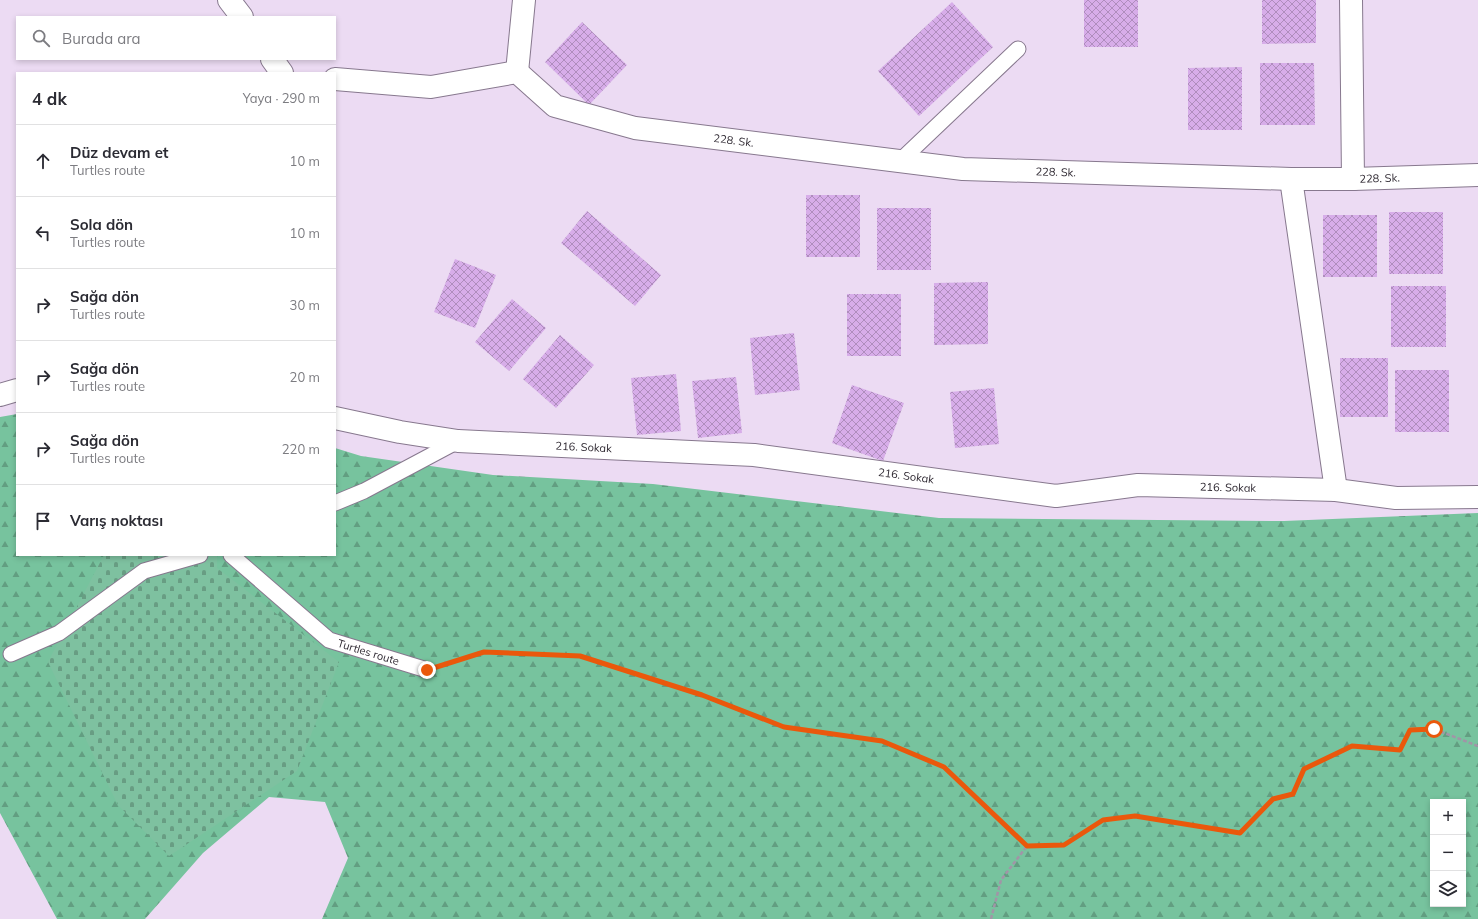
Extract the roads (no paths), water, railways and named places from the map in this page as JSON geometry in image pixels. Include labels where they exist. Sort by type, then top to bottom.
[{"type":"street","points":[[229,0],[241,16]]},
{"type":"street","points":[[336,79],[431,87],[517,72],[524,0]]},
{"type":"street","points":[[1351,0],[1353,179]]},
{"type":"street","points":[[273,60],[281,72]]},
{"type":"street","name":"228. Sk.","points":[[517,72],[555,106],[635,128],[963,170],[1291,180],[1478,174]]},
{"type":"street","points":[[1291,180],[1336,490]]},
{"type":"street","points":[[0,395],[16,390]]},
{"type":"street","name":"216. Sokak","points":[[336,418],[400,432],[458,440],[754,455],[1056,496],[1138,485],[1336,490],[1396,498],[1478,497]]},
{"type":"lane","points":[[899,162],[1018,49]]},
{"type":"lane","points":[[336,502],[364,490],[458,440]]},
{"type":"lane","points":[[11,654],[59,633],[144,571],[196,556]]},
{"type":"lane","name":"Turtles route","points":[[232,556],[329,640],[427,670]]}]
